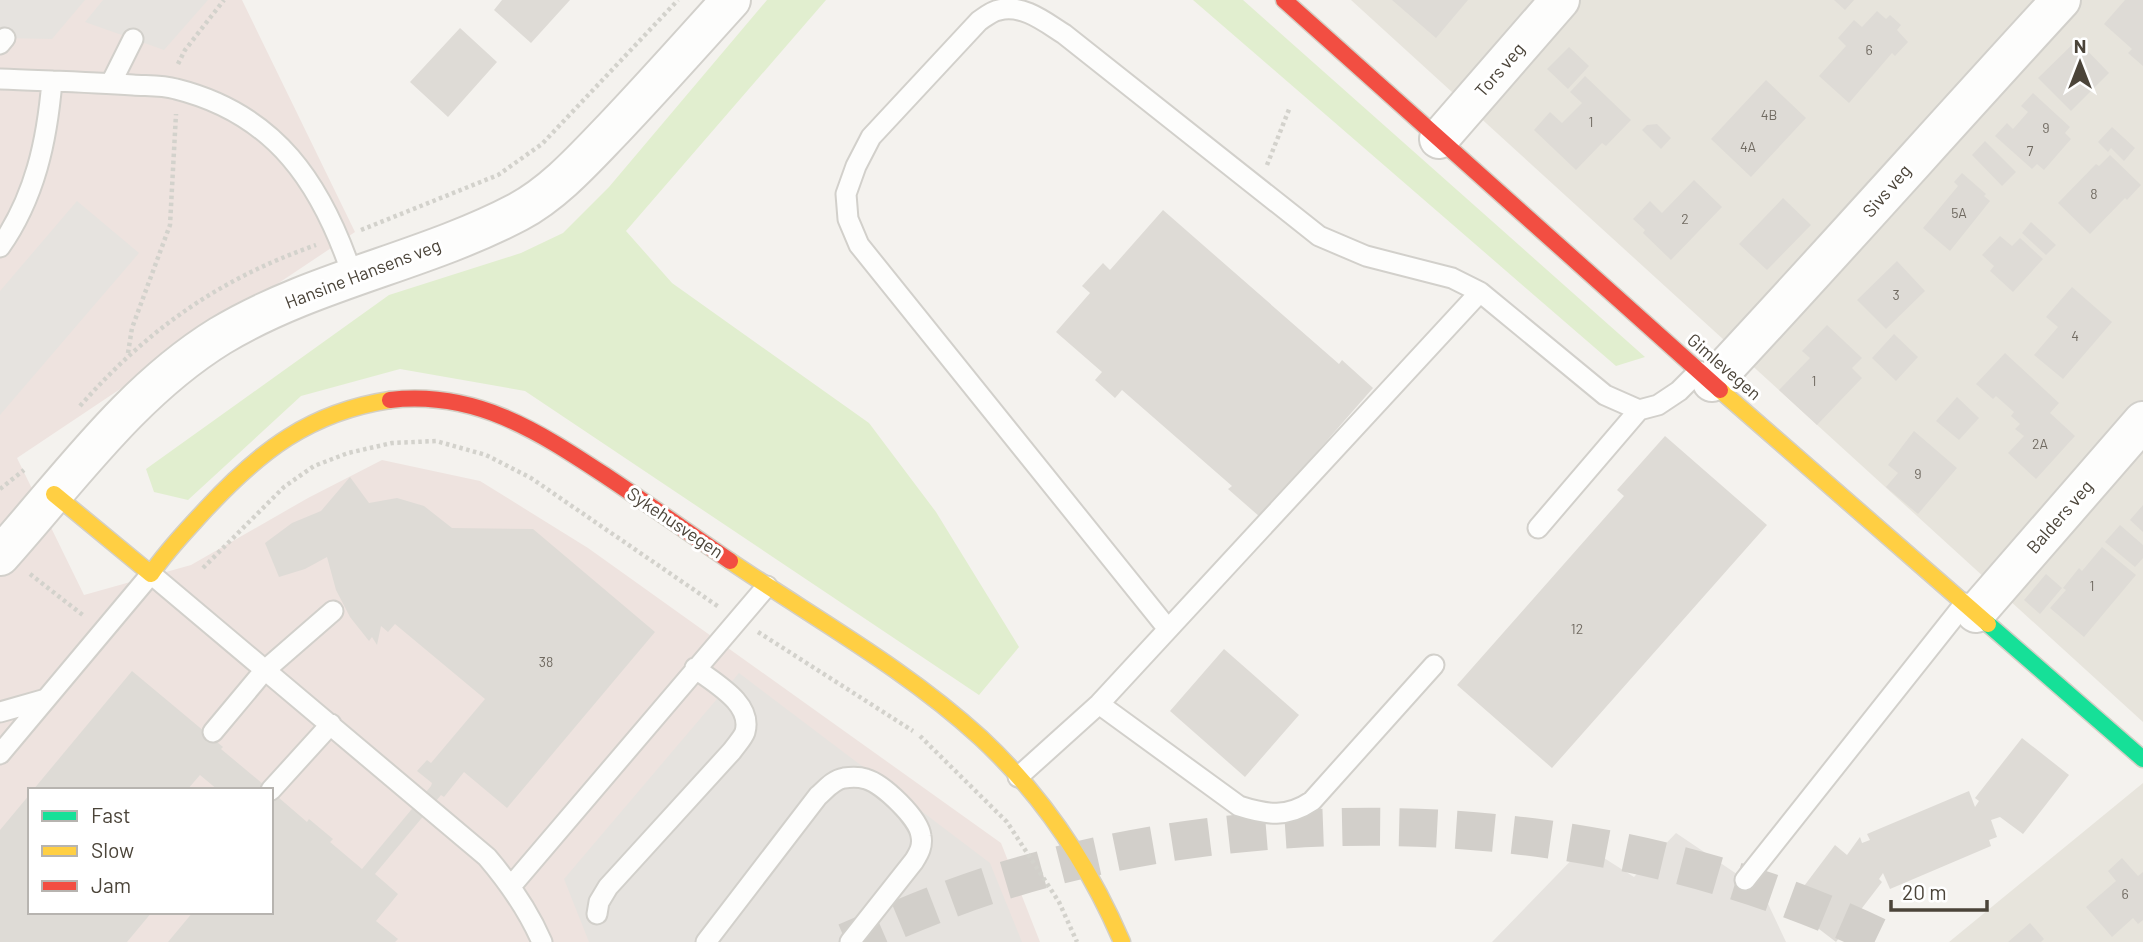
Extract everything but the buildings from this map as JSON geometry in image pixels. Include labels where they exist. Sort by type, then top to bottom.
[{"type":"street","name":"Hansine Hansens veg","points":[[15,565],[54,494],[103,436],[178,366],[220,337],[275,307],[469,234],[518,212],[540,198],[584,159],[731,0]]},
{"type":"street","name":"Gimlevegen","points":[[1284,0],[1706,377],[2143,759]]},
{"type":"street","name":"Tors veg","points":[[1439,139],[1560,0]]},
{"type":"street","name":"Sivs veg","points":[[1706,377],[1824,262],[2061,0]]},
{"type":"street","name":"Sykehusvegen","points":[[151,574],[164,555],[240,472],[280,439],[330,414],[393,399],[414,399],[469,405],[516,422],[558,444],[930,695],[973,730],[1047,812],[1083,865],[1122,942]]},
{"type":"street","name":"Balders veg","points":[[1971,608],[2143,421]]},
{"type":"street","points":[[54,494],[151,574]]},
{"type":"lane","points":[[1168,629],[859,245],[848,219],[846,194],[871,137],[979,21],[997,10],[1017,9],[1037,17],[1065,34],[1319,236],[1366,256],[1452,278],[1480,292],[1605,395],[1639,410]]},
{"type":"lane","points":[[111,83],[133,38]]},
{"type":"lane","points":[[0,79],[174,88],[232,111],[264,131],[302,170],[321,199],[339,237],[353,277]]},
{"type":"lane","points":[[0,247],[15,225],[32,190],[48,124],[52,81]]},
{"type":"lane","points":[[1018,777],[1099,704],[1480,292]]},
{"type":"lane","points":[[1538,528],[1639,410],[1658,405],[1706,377]]},
{"type":"lane","points":[[0,754],[151,574],[487,857],[512,886],[530,914],[542,942]]},
{"type":"lane","points":[[512,886],[766,586]]},
{"type":"lane","points":[[1745,880],[1971,608]]},
{"type":"lane","points":[[213,733],[264,671],[333,611]]},
{"type":"lane","points":[[1099,704],[1240,806],[1265,814],[1284,814],[1299,810],[1311,801],[1434,665]]},
{"type":"lane","points":[[597,914],[598,902],[608,887],[732,751],[744,733],[746,716],[741,705],[695,668]]},
{"type":"lane","points":[[0,712],[46,699]]},
{"type":"lane","points":[[273,788],[331,724]]},
{"type":"lane","points":[[706,942],[818,796],[832,783],[843,778],[864,778],[874,783],[913,816],[922,838],[921,849],[915,862],[850,942]]},
{"type":"path","points":[[128,354],[132,328],[170,225],[176,121],[174,88],[179,61],[224,0]]},
{"type":"path","points":[[1259,188],[1290,107]]},
{"type":"path","points":[[173,593],[205,567],[284,487],[314,466],[348,453],[392,443],[436,442],[486,455],[531,478],[720,607]]},
{"type":"path","points":[[15,565],[38,578],[91,622]]},
{"type":"path","points":[[756,631],[919,735],[1007,822],[1059,902],[1077,942]]},
{"type":"shaded area","points":[[0,0],[242,0],[355,232],[17,458],[84,595],[191,565],[308,498],[382,460],[480,481],[588,548],[1001,843],[1040,942],[0,942]]},
{"type":"shaded area","points":[[0,0],[85,0],[52,39],[0,38]]},
{"type":"shaded area","points":[[103,0],[208,0],[164,50],[85,22]]},
{"type":"shaded area","points":[[1351,0],[2143,0],[2143,722]]},
{"type":"shaded area","points":[[77,201],[139,253],[0,415],[0,291]]},
{"type":"shaded area","points":[[739,673],[990,863],[1022,942],[589,942],[564,879]]},
{"type":"shaded area","points":[[2143,783],[2143,942],[1949,942]]},
{"type":"shaded area","points":[[1676,833],[1762,891],[1786,942],[1492,942],[1585,846],[1634,877]]},
{"type":"green space","points":[[767,0],[826,0],[626,231],[672,283],[869,423],[936,512],[1019,647],[979,695],[525,391],[400,369],[301,396],[188,500],[154,492],[146,469],[389,295],[521,253],[563,233],[609,187]]},
{"type":"green space","points":[[1193,0],[1243,0],[1645,357],[1616,366]]},
{"type":"tunnel","points":[[846,942],[928,907],[991,885],[1120,851],[1231,834],[1344,827],[1457,830],[1570,842],[1680,865],[1787,898],[1889,942]]},
{"type":"traffic: fast","points":[[1988,624],[2143,759]]},
{"type":"traffic: slow","points":[[1720,390],[1988,624]]},
{"type":"traffic: slow","points":[[54,494],[151,574],[170,548],[206,509],[267,452],[311,424],[361,406],[390,400]]},
{"type":"traffic: slow","points":[[730,561],[891,667],[981,738],[1024,783],[1062,832],[1095,886],[1122,942]]},
{"type":"traffic: jam","points":[[1284,0],[1720,390]]},
{"type":"traffic: jam","points":[[390,400],[451,401],[478,408],[531,430],[581,460],[730,561]]}]
